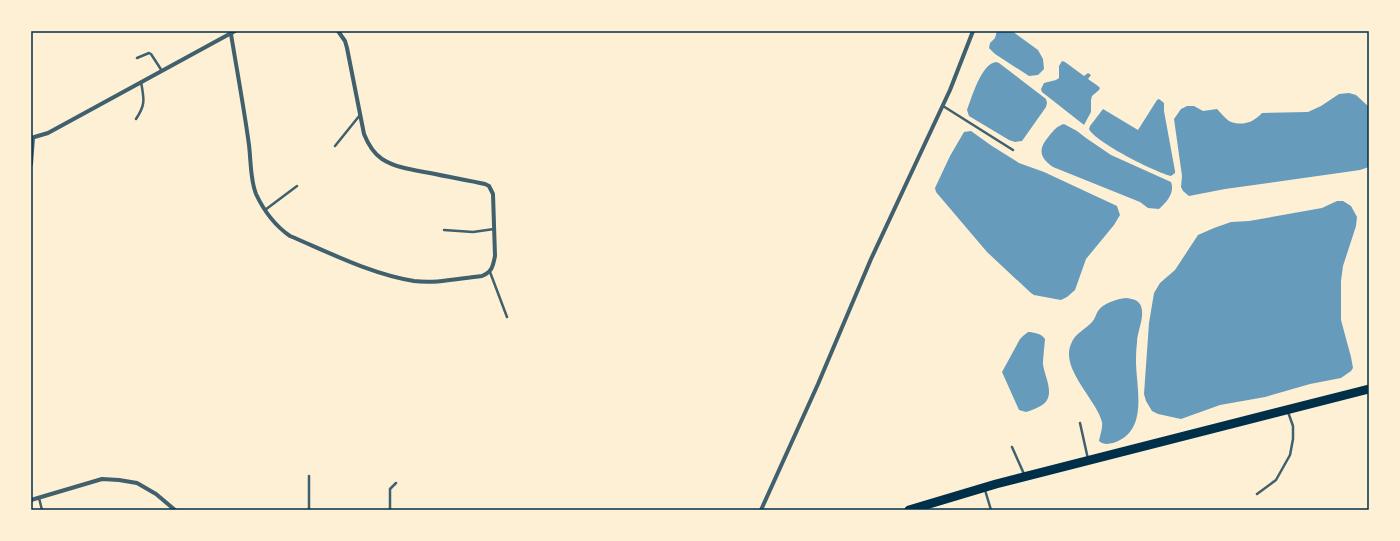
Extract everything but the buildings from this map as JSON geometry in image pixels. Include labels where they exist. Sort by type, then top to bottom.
[{"type":"highway","points":[[909,510],[1025,476],[1369,389]]},
{"type":"street","points":[[31,164],[32,138],[48,133],[236,31]]},
{"type":"street","points":[[231,34],[249,145],[252,177],[256,193],[265,210],[278,228],[290,236],[369,269],[415,281],[437,281],[482,276],[490,272],[495,256],[493,194],[490,186],[411,170],[382,160],[370,146],[364,134],[345,40],[338,31]]},
{"type":"street","points":[[761,510],[818,384],[871,259],[943,106],[974,31]]},
{"type":"street","points":[[31,500],[102,479],[119,480],[137,483],[156,494],[175,510]]},
{"type":"lane","points":[[137,58],[150,53],[162,71]]},
{"type":"lane","points":[[136,119],[143,109],[140,82]]},
{"type":"lane","points":[[943,106],[1013,150]]},
{"type":"lane","points":[[335,146],[360,115]]},
{"type":"lane","points":[[265,210],[297,186]]},
{"type":"lane","points":[[444,230],[473,232],[494,229]]},
{"type":"lane","points":[[490,272],[507,317]]},
{"type":"lane","points":[[1257,494],[1276,480],[1290,455],[1293,439],[1292,426],[1287,410]]},
{"type":"lane","points":[[1080,422],[1089,460]]},
{"type":"lane","points":[[1012,448],[1025,476]]},
{"type":"lane","points":[[309,476],[309,510]]},
{"type":"lane","points":[[390,510],[390,489],[396,483]]},
{"type":"lane","points":[[984,488],[990,510]]},
{"type":"lane","points":[[39,498],[42,510]]},
{"type":"water","points":[[997,31],[1012,31],[1038,50],[1043,59],[1044,69],[1038,75],[1029,76],[995,54],[989,48],[990,43],[995,38]]},
{"type":"water","points":[[1062,61],[1084,76],[1088,73],[1091,75],[1088,79],[1100,88],[1092,96],[1091,112],[1084,125],[1042,92],[1041,89],[1044,83],[1059,78],[1059,66]]},
{"type":"water","points":[[996,62],[1046,99],[1046,107],[1022,141],[1015,142],[1009,140],[969,116],[967,110],[974,90],[982,75],[991,64]]},
{"type":"water","points":[[1349,93],[1356,95],[1369,107],[1369,167],[1360,170],[1225,189],[1189,196],[1183,191],[1181,187],[1182,176],[1174,119],[1181,109],[1187,106],[1194,106],[1203,111],[1217,109],[1229,121],[1239,124],[1247,123],[1262,113],[1308,112],[1321,106],[1339,94]]},
{"type":"water","points":[[1159,99],[1164,103],[1164,111],[1175,171],[1175,173],[1171,176],[1140,163],[1113,149],[1094,135],[1089,129],[1103,109],[1138,130]]},
{"type":"water","points":[[1064,124],[1077,131],[1111,155],[1171,182],[1172,190],[1167,200],[1159,209],[1148,208],[1140,202],[1053,167],[1045,160],[1043,156],[1043,145],[1057,127]]},
{"type":"water","points":[[971,131],[1019,163],[1044,172],[1117,206],[1120,215],[1114,225],[1086,259],[1075,290],[1067,297],[1061,300],[1034,295],[1031,293],[987,252],[936,192],[935,188],[950,156],[964,132]]},
{"type":"water","points":[[1337,201],[1343,201],[1351,206],[1357,217],[1356,226],[1343,266],[1341,281],[1341,320],[1351,357],[1353,368],[1351,371],[1341,378],[1310,384],[1265,397],[1220,405],[1181,419],[1158,414],[1152,411],[1144,394],[1149,323],[1154,293],[1160,283],[1175,270],[1198,235],[1231,222],[1249,221],[1322,208]]},
{"type":"water","points":[[1126,298],[1138,302],[1142,311],[1137,338],[1136,354],[1138,410],[1132,430],[1124,438],[1113,443],[1104,444],[1099,441],[1102,422],[1099,413],[1080,384],[1070,364],[1069,354],[1073,340],[1092,322],[1100,308],[1110,302]]},
{"type":"water","points":[[1028,332],[1038,334],[1045,339],[1043,364],[1048,382],[1049,396],[1047,400],[1038,408],[1026,412],[1019,410],[1002,372],[1020,339]]}]
